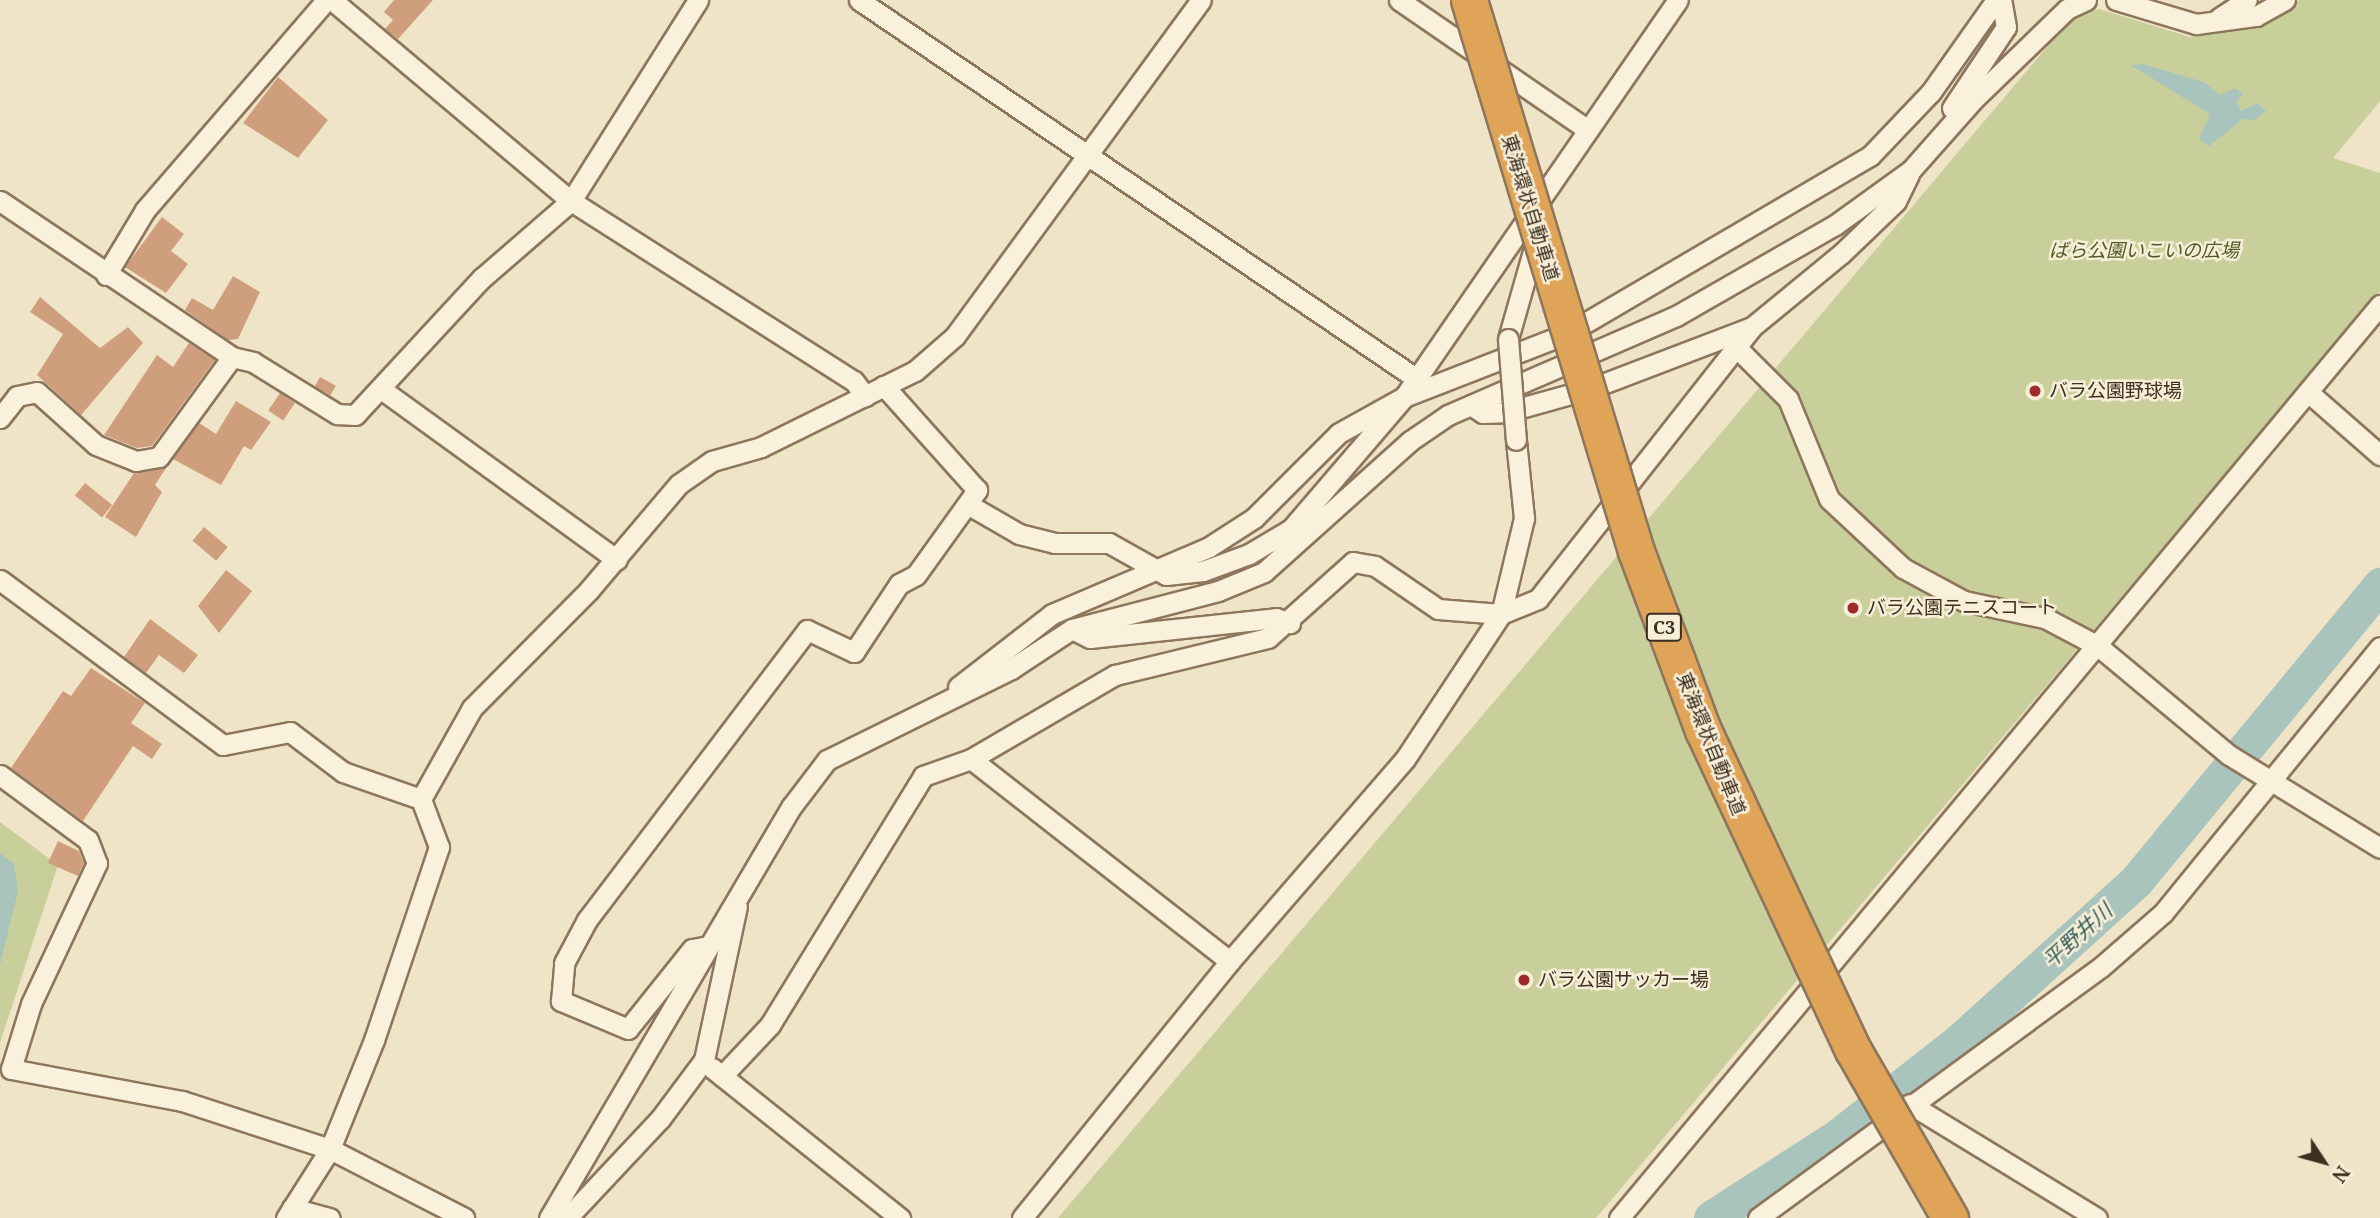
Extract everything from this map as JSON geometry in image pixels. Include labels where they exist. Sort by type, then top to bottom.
[{"type":"highway","name":"東海環状自動車道","points":[[1469,0],[1636,551],[1703,730],[1853,1051],[1950,1218]]},
{"type":"street","points":[[106,275],[145,210],[326,0]]},
{"type":"street","points":[[332,0],[571,201],[854,381],[865,396]]},
{"type":"street","points":[[0,201],[106,275],[232,357],[253,362],[337,414],[355,415],[482,278],[571,201],[698,0]]},
{"type":"street","points":[[859,0],[1417,379]]},
{"type":"street","points":[[330,1218],[289,1213],[330,1149],[429,888],[439,847],[421,799],[472,708],[617,560],[679,484],[712,461],[761,447],[915,371],[955,336],[1091,159],[1201,0]]},
{"type":"street","points":[[1399,0],[1588,130]]},
{"type":"street","points":[[549,1218],[708,946],[827,760],[951,696],[1011,669],[1072,629],[1218,591],[1264,572],[1297,536],[1404,397],[1678,0]]},
{"type":"street","points":[[1931,149],[2006,27],[1998,0]]},
{"type":"street","points":[[951,696],[1052,614],[1152,568],[1209,547],[1254,519],[1339,433],[1404,397],[1568,332],[1870,156],[1931,92],[1998,0]]},
{"type":"street","points":[[968,505],[1019,534],[1054,544],[1110,543],[1166,575],[1203,572],[1297,536],[1410,440],[1471,405],[1676,316],[1835,225],[1911,170],[2067,9],[2086,0]]},
{"type":"street","points":[[2116,0],[2196,24],[2256,16],[2285,0]]},
{"type":"street","points":[[2214,21],[2247,0]]},
{"type":"street","points":[[722,1076],[770,1025],[923,776],[971,759],[1115,676],[1268,638],[1290,623],[1353,562],[1375,566],[1438,609],[1501,614],[1538,599],[1739,350],[1752,327],[1896,201],[1911,170]]},
{"type":"street","points":[[1022,1218],[1230,961],[1405,759],[1501,614],[1524,518],[1508,339],[1557,176]]},
{"type":"street","points":[[1619,1218],[2380,305]]},
{"type":"street","points":[[1471,405],[1483,413],[1506,412],[1580,391],[1752,327]]},
{"type":"street","points":[[1739,350],[1788,399],[1829,499],[1855,529],[1903,568],[1964,601],[2045,618],[2098,646],[2229,755],[2267,782],[2380,848]]},
{"type":"street","points":[[0,418],[17,396],[37,392],[96,445],[136,461],[159,457],[232,357]]},
{"type":"street","points":[[708,946],[692,949],[628,1029],[561,1002],[564,963],[587,920],[807,630],[854,652],[899,584],[916,575],[977,490],[884,386]]},
{"type":"street","points":[[381,389],[617,560]]},
{"type":"street","points":[[2308,392],[2380,454]]},
{"type":"street","points":[[0,580],[223,745],[290,732],[343,772],[421,799]]},
{"type":"street","points":[[1072,629],[1090,638],[1276,618],[1290,623]]},
{"type":"street","points":[[1758,1218],[1910,1104],[2101,967],[2163,913],[2267,782],[2380,647]]},
{"type":"street","points":[[971,759],[1230,961]]},
{"type":"street","points":[[0,775],[89,840],[97,863],[31,1004],[11,1069],[182,1101],[330,1149],[464,1218]]},
{"type":"street","points":[[567,1218],[660,1119],[704,1060],[739,895]]},
{"type":"street","points":[[704,1060],[900,1218]]},
{"type":"street","points":[[1910,1104],[2097,1218]]},
{"type":"green space","name":"ばら公園いこいの広場","points":[[2299,0],[2380,0],[2380,101],[2333,158],[2380,173],[2380,291],[1596,1218],[1058,1218],[2073,16],[2099,9],[2190,37],[2245,27]]},
{"type":"green space","points":[[0,822],[58,865],[0,1043]]},
{"type":"water","points":[[2143,64],[2204,82],[2220,95],[2235,88],[2243,93],[2237,101],[2241,111],[2257,103],[2266,111],[2255,120],[2243,119],[2209,146],[2199,139],[2210,114],[2132,66]]},
{"type":"water","points":[[0,853],[14,864],[18,891],[0,965]]},
{"type":"building","points":[[394,0],[433,0],[398,39],[385,29],[393,20],[384,12]]},
{"type":"building","points":[[278,77],[328,120],[298,158],[243,123]]},
{"type":"building","points":[[162,217],[184,234],[171,251],[188,264],[166,293],[125,267]]},
{"type":"building","points":[[233,276],[260,292],[238,339],[228,340],[185,310],[192,298],[213,310]]},
{"type":"building","points":[[40,297],[100,348],[128,327],[143,343],[81,415],[37,375],[63,334],[30,312]]},
{"type":"building","points":[[189,343],[215,360],[152,446],[137,448],[104,435],[157,355],[173,367]]},
{"type":"building","points":[[320,377],[336,386],[330,395],[315,387]]},
{"type":"building","points":[[280,393],[295,403],[283,420],[268,410]]},
{"type":"building","points":[[236,401],[271,422],[251,450],[244,446],[221,485],[173,459],[199,423],[216,434]]},
{"type":"building","points":[[168,465],[155,485],[162,492],[136,537],[105,517],[134,473]]},
{"type":"building","points":[[85,483],[112,505],[102,517],[75,495]]},
{"type":"building","points":[[204,527],[228,547],[216,561],[192,541]]},
{"type":"building","points":[[226,570],[252,591],[219,633],[198,606]]},
{"type":"building","points":[[150,619],[198,655],[184,673],[159,655],[146,673],[124,657]]},
{"type":"building","points":[[91,668],[145,703],[131,723],[162,744],[152,759],[133,746],[83,821],[11,768],[63,691],[71,696]]},
{"type":"building","points":[[58,841],[79,851],[84,863],[78,876],[48,863]]},
{"type":"waterway","name":"平野井川","points":[[1711,1218],[1838,1136],[1958,1042],[2136,881],[2380,585]]},
{"type":"place","name":"バラ公園野球場","points":[[2035,391]]},
{"type":"place","name":"バラ公園テニスコート","points":[[1853,608]]},
{"type":"place","name":"バラ公園サッカー場","points":[[1524,980]]}]
